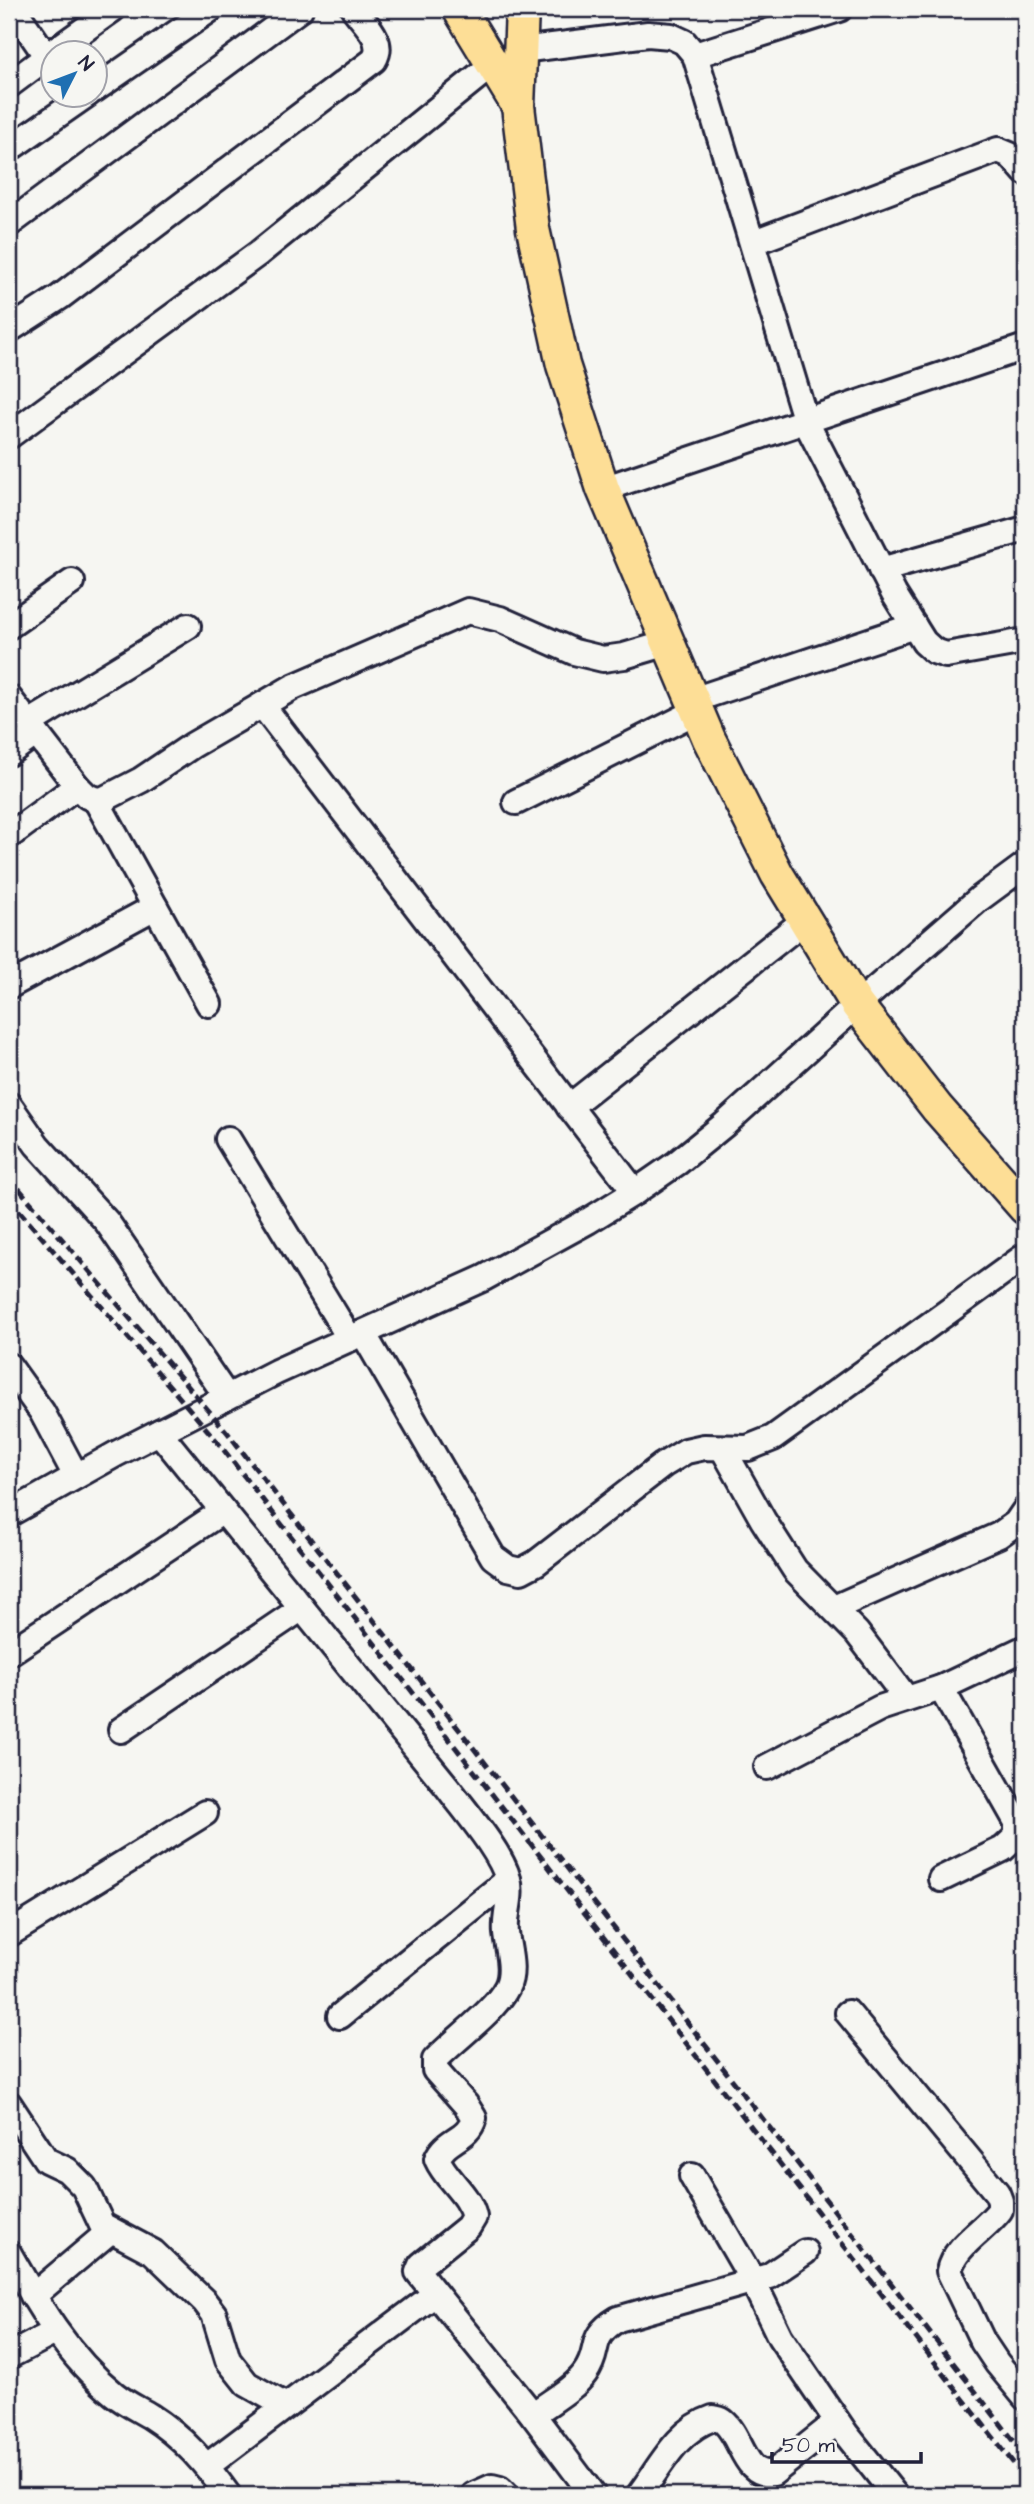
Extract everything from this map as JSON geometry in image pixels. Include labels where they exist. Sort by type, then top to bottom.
[{"type":"main road","points":[[459,9],[507,57]]},
{"type":"main road","points":[[523,9],[507,57],[517,106],[533,229],[563,365],[603,489],[695,706],[777,874],[857,1005],[937,1108],[1025,1208]]},
{"type":"street","points":[[14,9],[38,38]]},
{"type":"street","points":[[73,38],[113,9]]},
{"type":"street","points":[[108,80],[211,9]]},
{"type":"street","points":[[9,225],[300,9]]},
{"type":"street","points":[[9,330],[60,297],[374,60],[379,52],[378,41],[354,9]]},
{"type":"street","points":[[695,55],[839,9]]},
{"type":"street","points":[[9,436],[258,253],[507,57],[648,34],[671,36],[684,42],[695,55],[754,242],[806,422],[881,570],[924,642],[934,651],[946,655],[1025,641]]},
{"type":"street","points":[[9,85],[38,64]]},
{"type":"street","points":[[9,149],[68,108]]},
{"type":"street","points":[[754,242],[998,150],[1010,155],[1025,172]]},
{"type":"street","points":[[603,489],[1025,347]]},
{"type":"street","points":[[881,570],[1025,529]]},
{"type":"street","points":[[9,626],[72,582]]},
{"type":"street","points":[[9,836],[86,793],[104,799],[141,780],[193,745],[262,705],[321,674],[468,611],[500,619],[574,652],[603,659],[624,656],[668,643]]},
{"type":"street","points":[[9,753],[32,728],[188,626]]},
{"type":"street","points":[[516,802],[695,706],[914,626]]},
{"type":"street","points":[[9,698],[86,793],[155,907],[209,1004]]},
{"type":"street","points":[[262,705],[635,1192]]},
{"type":"street","points":[[9,1514],[76,1475],[227,1397],[484,1278],[635,1192],[726,1124],[857,1005],[979,900],[1025,865]]},
{"type":"street","points":[[9,986],[155,907]]},
{"type":"street","points":[[569,1107],[805,920]]},
{"type":"street","points":[[9,1105],[37,1145],[107,1222],[227,1397]]},
{"type":"street","points":[[228,1139],[356,1336],[494,1557],[508,1568],[521,1571],[536,1563],[663,1465],[686,1451],[704,1447],[748,1448],[773,1438],[1025,1256]]},
{"type":"street","points":[[9,1366],[42,1412],[76,1475]]},
{"type":"street","points":[[159,1432],[449,1789],[500,1862],[508,1880],[509,1897],[505,1912],[511,1969],[508,1985],[496,2002],[435,2060],[435,2070],[474,2118],[471,2127],[442,2148],[437,2159],[440,2167],[472,2207],[474,2217],[468,2227],[422,2265],[418,2272],[533,2415],[593,2495]]},
{"type":"street","points":[[723,1449],[795,1570],[857,1633],[906,1698]]},
{"type":"street","points":[[834,1608],[999,1535],[1016,1523],[1025,1510]]},
{"type":"street","points":[[9,1653],[223,1511]]},
{"type":"street","points":[[121,1730],[302,1608]]},
{"type":"street","points":[[767,1767],[880,1708],[941,1688],[1025,1648]]},
{"type":"street","points":[[941,1688],[1021,1831],[1003,1849],[941,1879]]},
{"type":"street","points":[[9,1934],[205,1813]]},
{"type":"street","points":[[341,2017],[508,1880]]},
{"type":"street","points":[[848,2013],[997,2193],[1000,2210],[960,2250],[951,2261],[949,2271],[983,2342],[996,2363],[1025,2397]]},
{"type":"street","points":[[9,2104],[46,2160],[66,2170],[84,2187],[102,2225],[153,2252],[214,2314],[235,2371],[247,2384],[286,2406]]},
{"type":"street","points":[[692,2176],[753,2281],[780,2337],[837,2422],[895,2495]]},
{"type":"street","points":[[33,2296],[110,2231]]},
{"type":"street","points":[[533,2415],[585,2373],[598,2336],[605,2326],[618,2319],[769,2276],[805,2252]]},
{"type":"street","points":[[9,2254],[55,2332],[115,2395],[192,2448],[228,2495]]},
{"type":"street","points":[[207,2466],[435,2294]]},
{"type":"street","points":[[9,2356],[55,2332]]},
{"type":"street","points":[[639,2495],[678,2441],[701,2422],[713,2417],[724,2422],[749,2461],[756,2470],[764,2474],[773,2473],[837,2422]]},
{"type":"street","points":[[474,2495],[492,2487],[500,2489],[506,2495]]},
{"type":"railway","points":[[9,1177],[227,1432],[1025,2455]]},
{"type":"railway","points":[[9,1199],[216,1440],[1025,2478]]}]
